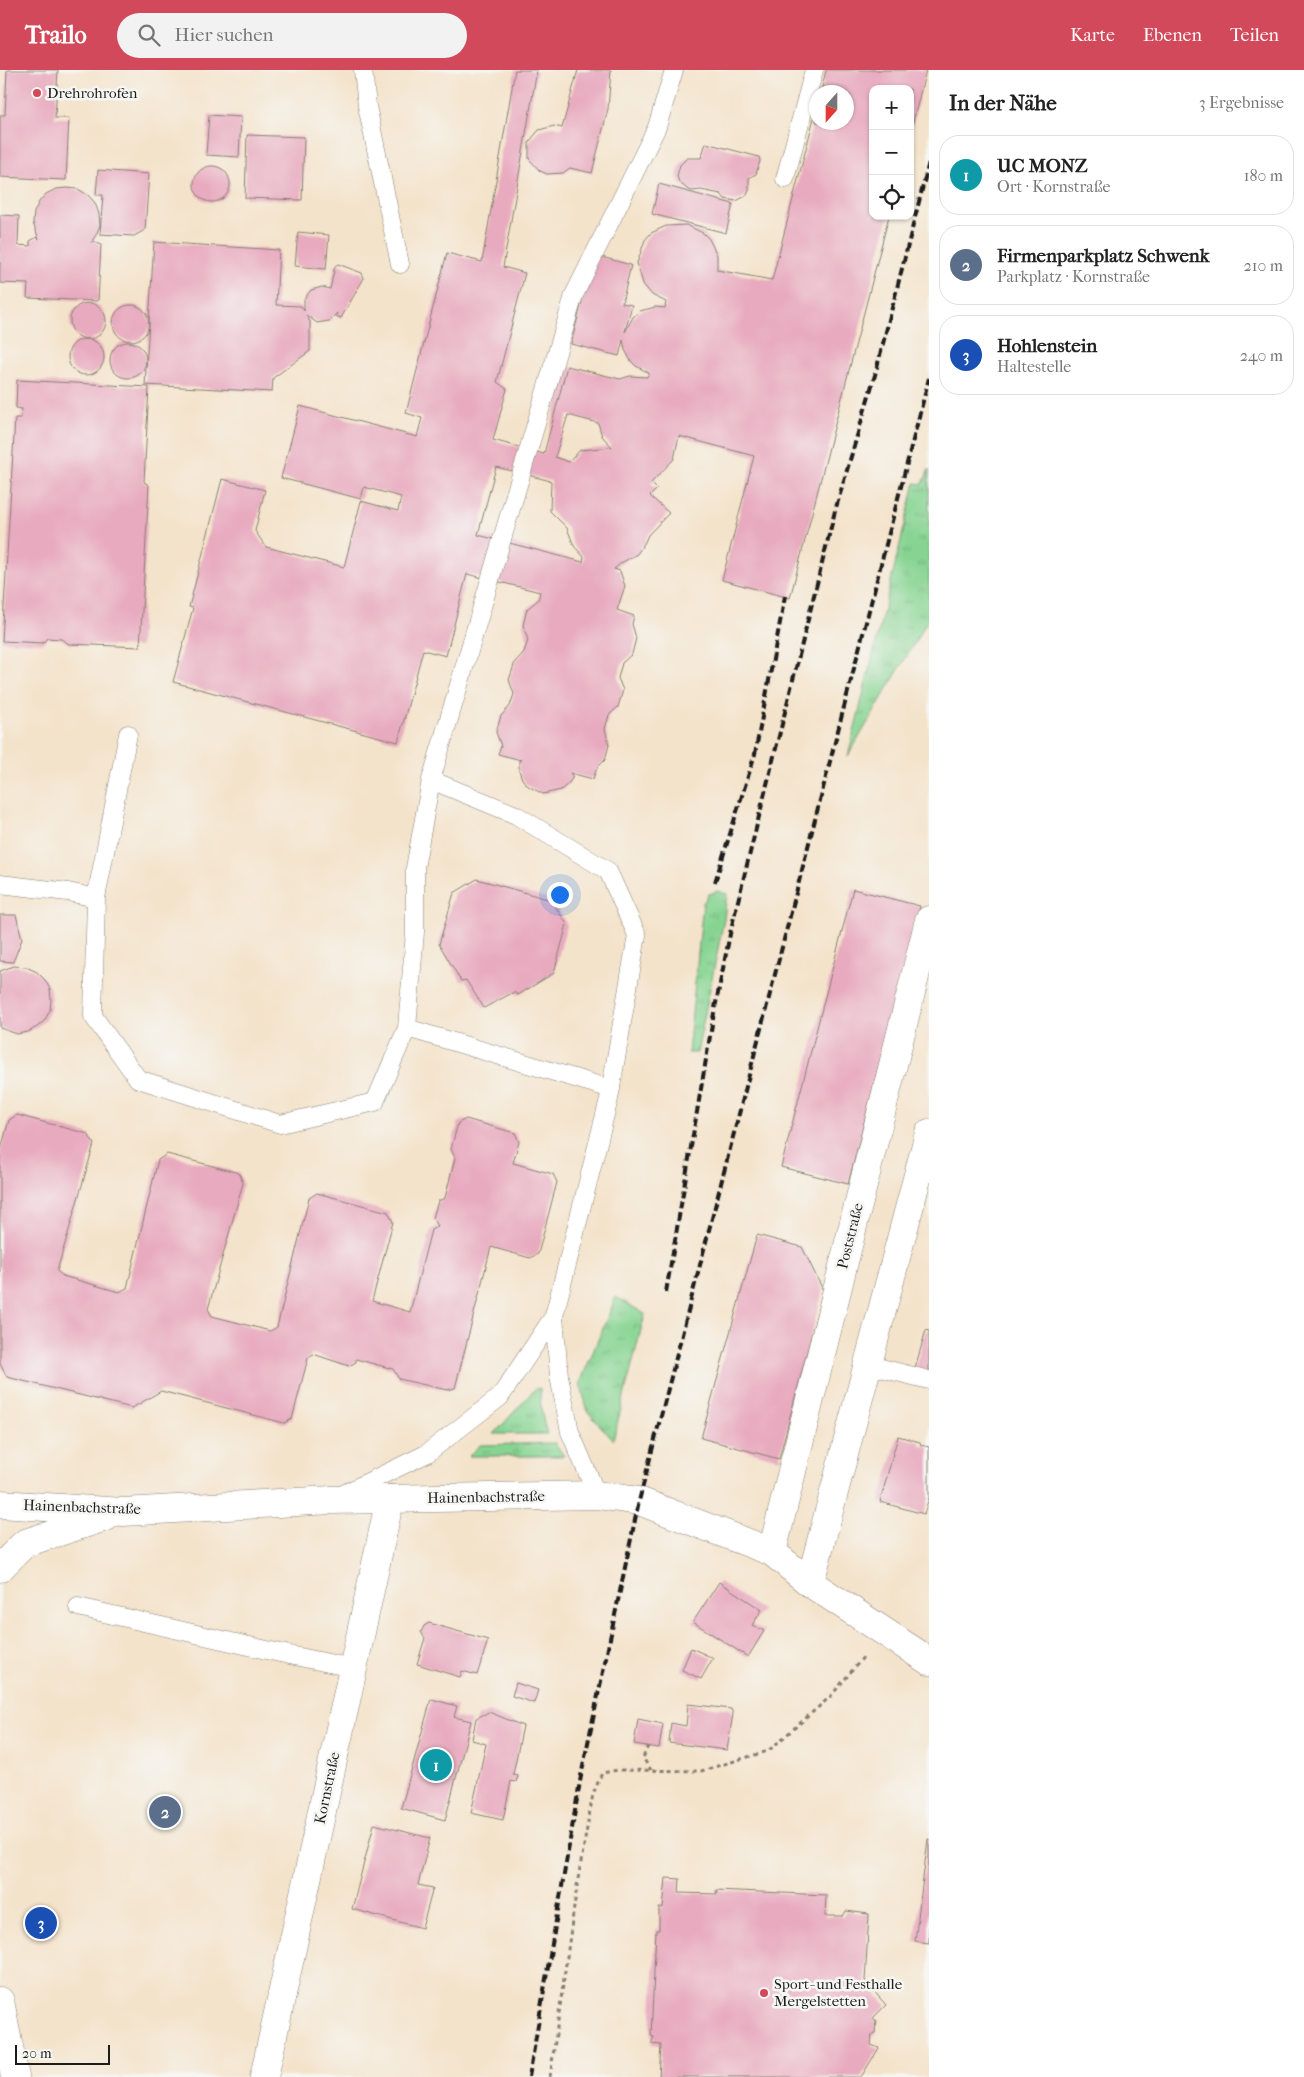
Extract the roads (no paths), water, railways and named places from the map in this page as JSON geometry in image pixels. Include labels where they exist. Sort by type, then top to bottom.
[{"type":"street","name":"Poststraße","points":[[772,1552],[929,920]]},
{"type":"street","points":[[810,1583],[929,1133]]},
{"type":"street","name":"Hainenbachstraße","points":[[0,1504],[123,1512],[332,1500],[597,1495],[639,1501],[772,1552],[810,1583],[929,1661]]},
{"type":"street","name":"Kornstraße","points":[[264,2077],[390,1499]]},
{"type":"street","points":[[0,1568],[25,1543],[123,1512]]},
{"type":"street","points":[[0,2001],[15,2077]]},
{"type":"lane","points":[[363,70],[367,106],[400,264]]},
{"type":"lane","points":[[128,734],[96,898],[93,1016],[138,1079],[280,1124],[375,1102],[407,1028],[415,932],[415,868],[432,780],[574,295],[658,127],[674,70]]},
{"type":"lane","points":[[785,179],[814,70]]},
{"type":"lane","points":[[432,780],[516,815],[608,871],[637,935],[610,1089],[554,1316],[559,1376],[570,1432],[597,1495]]},
{"type":"lane","points":[[0,884],[68,892],[96,898]]},
{"type":"lane","points":[[407,1028],[610,1089]]},
{"type":"lane","points":[[332,1500],[426,1454],[500,1397],[554,1316]]},
{"type":"lane","points":[[869,1365],[929,1380]]},
{"type":"lane","points":[[78,1607],[280,1654],[353,1668]]},
{"type":"railway","points":[[666,1292],[714,1013],[731,929],[835,511],[875,375],[929,162]]},
{"type":"railway","points":[[529,2077],[581,1776],[639,1501],[929,378]]},
{"type":"railway","points":[[715,882],[755,754],[785,596]]},
{"type":"place","name":"Drehrohrofen","points":[[37,93]]},
{"type":"place","name":"UC MONZ","points":[[436,1765]]},
{"type":"place","name":"Firmenparkplatz Schwenk","points":[[165,1812]]},
{"type":"place","name":"Hohlenstein","points":[[41,1923]]},
{"type":"place","name":"Sport- und Festhalle Mergelstetten","points":[[764,1993]]}]
